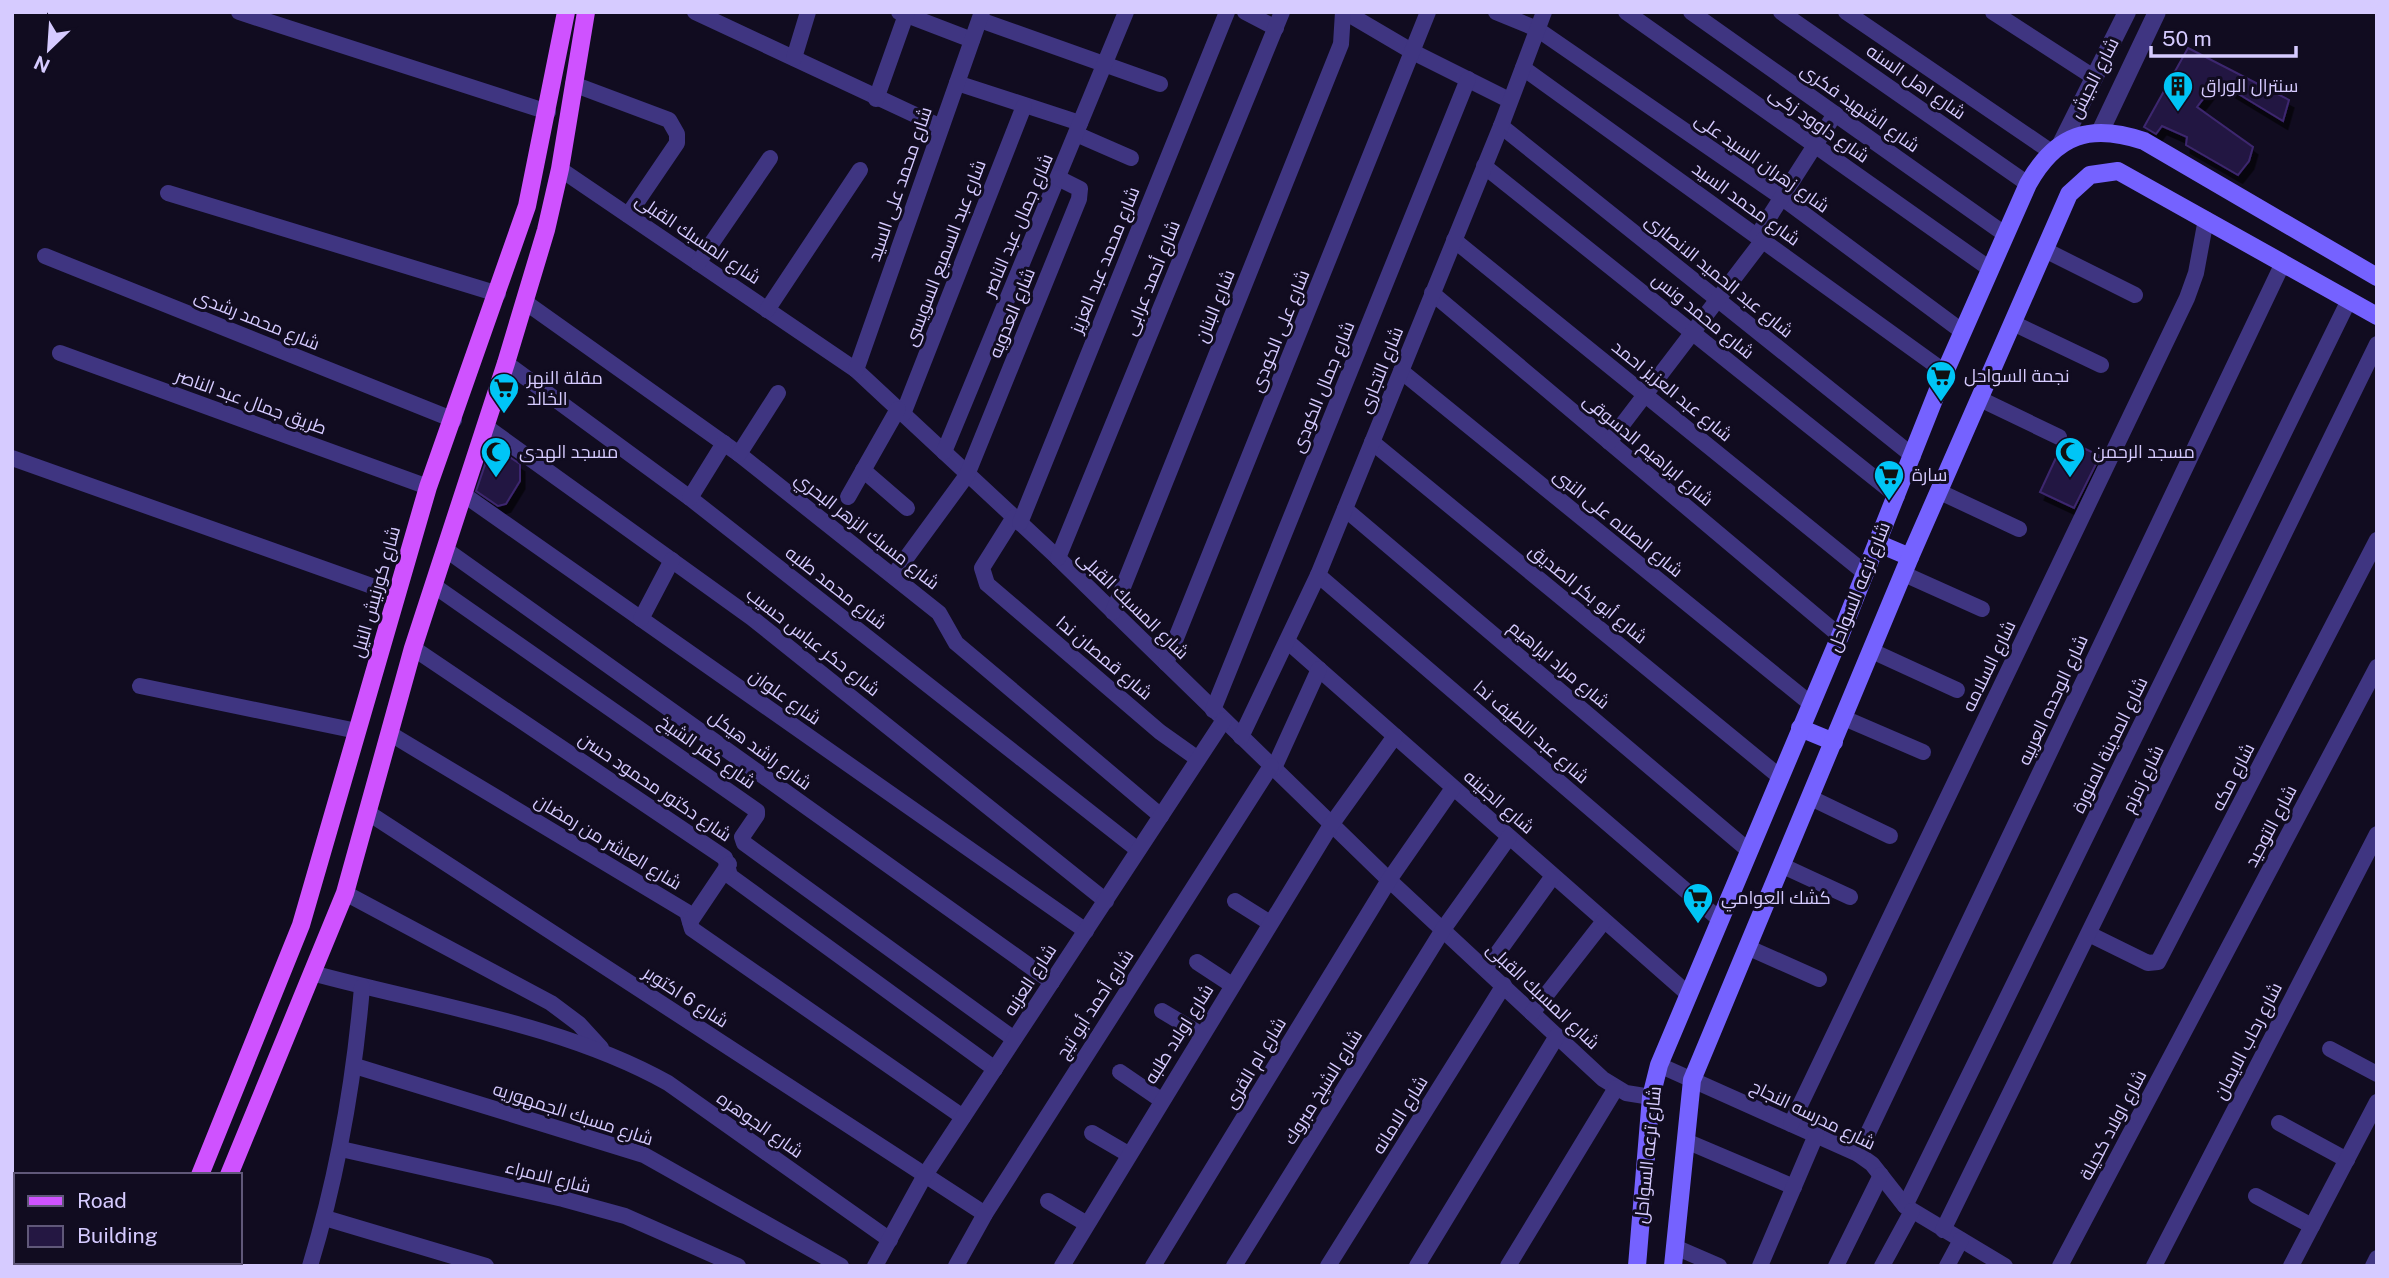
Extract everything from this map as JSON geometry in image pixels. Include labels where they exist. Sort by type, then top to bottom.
[{"type":"main road","name":"شارع كورنيش النيل","points":[[201,1173],[300,925],[428,487],[454,420],[527,206],[566,12]]},
{"type":"main road","points":[[230,1173],[345,893],[413,648],[525,302],[560,169],[586,12]]},
{"type":"main road","points":[[2056,147],[2100,132],[2123,134],[2144,141],[2377,277]]},
{"type":"main road","name":"شارع ترعه السواحل","points":[[1637,1266],[1651,1097],[1659,1065],[1687,993],[1840,636],[1945,372],[2028,184],[2056,147]]},
{"type":"main road","name":"شارع ترعه السواحل","points":[[1673,1266],[1692,1080],[1910,557],[2069,194],[2090,175],[2119,171],[2377,316]]},
{"type":"main road","points":[[1877,542],[1910,557]]},
{"type":"main road","points":[[1800,728],[1834,742]]},
{"type":"street","points":[[239,12],[548,112]]},
{"type":"street","points":[[695,12],[876,99],[941,127]]},
{"type":"street","points":[[794,58],[808,12]]},
{"type":"street","name":"شارع جمال عبد الناصر","points":[[944,452],[1126,12]]},
{"type":"street","name":"شارع محمد عبد العزيز","points":[[987,584],[982,573],[985,563],[1017,520],[1227,12]]},
{"type":"street","points":[[1245,12],[1276,28]]},
{"type":"street","name":"شارع أحمد عرابى","points":[[1058,558],[1282,12]]},
{"type":"street","points":[[1344,12],[1413,52],[1510,100]]},
{"type":"street","name":"شارع البنان","points":[[1113,612],[1341,44],[1344,12]]},
{"type":"street","name":"شارع على الكودى","points":[[1166,663],[1429,12]]},
{"type":"street","name":"شارع زهران السيد على","points":[[1496,12],[1537,29],[1781,197],[1963,332]]},
{"type":"street","name":"شارع التجارى","points":[[1241,737],[1318,575],[1501,126],[1544,12]]},
{"type":"street","name":"شارع داوود زكى","points":[[1626,12],[1990,270]]},
{"type":"street","name":"شارع الشهيد فكرى","points":[[1691,12],[2006,235]]},
{"type":"street","name":"شارع اهل السنه","points":[[1781,12],[2028,184]]},
{"type":"street","points":[[1993,12],[2095,78]]},
{"type":"street","name":"شارع الجيش","points":[[2056,147],[2095,78],[2127,12]]},
{"type":"street","name":"شارع الجيش","points":[[2100,132],[2157,12]]},
{"type":"street","points":[[876,99],[904,13],[972,40]]},
{"type":"street","points":[[1852,14],[2056,147]]},
{"type":"street","points":[[981,16],[1160,84]]},
{"type":"street","name":"شارع محمد على السيد","points":[[856,370],[981,16]]},
{"type":"street","name":"شارع محمد السيد","points":[[1523,68],[1945,372]]},
{"type":"street","name":"شارع جمال الكودى","points":[[1218,715],[1468,79]]},
{"type":"street","points":[[957,83],[1078,128],[1131,158]]},
{"type":"street","points":[[573,85],[669,120],[675,126],[677,143],[628,215]]},
{"type":"street","name":"شارع عبد السميع السويسى","points":[[848,497],[900,411],[1024,106]]},
{"type":"street","points":[[1609,442],[1719,300],[1835,114]]},
{"type":"street","name":"شارع عبد الحميد الانصارى","points":[[1501,126],[1913,456]]},
{"type":"street","points":[[698,262],[770,158]]},
{"type":"street","name":"شارع محمد ونس","points":[[1484,166],[1897,496]]},
{"type":"street","name":"شارع المسبك القبلى","points":[[560,169],[856,370],[1058,558],[1331,825],[1557,1036],[1616,1088],[1637,1096],[1651,1097]]},
{"type":"street","points":[[767,310],[860,170]]},
{"type":"street","name":"شارع العدويه","points":[[967,475],[1079,199],[1080,189],[1058,178]]},
{"type":"street","points":[[167,193],[498,295]]},
{"type":"street","name":"شارع السلامه","points":[[1791,1124],[2187,298],[2196,273],[2206,219]]},
{"type":"street","name":"شارع عبد العزيز احمد","points":[[1454,240],[1865,573]]},
{"type":"street","points":[[2045,250],[2134,295]]},
{"type":"street","name":"شارع محمد رشدى","points":[[45,256],[454,420]]},
{"type":"street","name":"شارع الوحده العربيه","points":[[1858,1154],[2283,263]]},
{"type":"street","name":"شارع ابراهيم الدسوقى","points":[[1432,293],[1840,636]]},
{"type":"street","name":"شارع المدينة المنورة","points":[[1882,1266],[2349,300]]},
{"type":"street","name":"شارع مسبك الزهر البحري","points":[[525,302],[739,454],[939,613],[956,643],[1161,816]]},
{"type":"street","points":[[2013,323],[2101,365]]},
{"type":"street","name":"شارع زمزم","points":[[1943,1230],[2377,344]]},
{"type":"street","name":"طريق جمال عبد الناصر","points":[[61,353],[428,487]]},
{"type":"street","name":"شارع محمد طلبه","points":[[506,363],[690,498],[1139,850]]},
{"type":"street","name":"شارع الصلاه على النبى","points":[[1401,371],[1811,704]]},
{"type":"street","points":[[739,454],[778,393]]},
{"type":"street","points":[[1980,399],[2059,437]]},
{"type":"street","name":"شارع حكر عباس حسيب","points":[[485,426],[752,618],[1106,901]]},
{"type":"street","name":"شارع أبو بكر الصديق","points":[[1372,442],[1780,777]]},
{"type":"street","points":[[690,498],[724,443]]},
{"type":"street","points":[[12,458],[397,595]]},
{"type":"street","points":[[863,470],[907,508]]},
{"type":"street","points":[[893,576],[967,475]]},
{"type":"street","points":[[1940,492],[2019,529]]},
{"type":"street","name":"شارع علوان","points":[[463,494],[1086,930]]},
{"type":"street","name":"شارع مراد ابراهيم","points":[[1345,509],[1748,850]]},
{"type":"street","name":"شارع مكه","points":[[2089,934],[2148,963],[2158,962],[2377,540]]},
{"type":"street","name":"شارع راشد هيكل","points":[[445,549],[1052,982]]},
{"type":"street","points":[[641,620],[672,559]]},
{"type":"street","points":[[1904,574],[1982,609]]},
{"type":"street","name":"شارع عبد اللطيف ندا","points":[[1318,575],[1719,919]]},
{"type":"street","name":"شارع قمصان ندا","points":[[987,584],[1160,732],[1198,759]]},
{"type":"street","name":"شارع كفر الشيخ","points":[[433,585],[757,811],[742,837],[743,842]]},
{"type":"street","name":"شارع الجنينه","points":[[1287,641],[1687,993]]},
{"type":"street","name":"شارع دكتور محمود حسن","points":[[413,648],[725,858],[730,876],[995,1069]]},
{"type":"street","points":[[1872,651],[1957,690]]},
{"type":"street","name":"شارع التوحيد","points":[[2200,1003],[2377,667]]},
{"type":"street","name":"شارع أحمد أبو تيج","points":[[956,1266],[985,1214],[1272,767],[1318,668]]},
{"type":"street","points":[[140,685],[357,730]]},
{"type":"street","name":"شارع العزبه","points":[[875,1266],[925,1175],[1198,759],[1218,715]]},
{"type":"street","points":[[1844,718],[1923,752]]},
{"type":"street","name":"شارع العاشر من رمضان","points":[[389,733],[687,912],[692,929],[963,1117]]},
{"type":"street","name":"شارع اولاد طلبه","points":[[1062,1266],[1331,825],[1395,736]]},
{"type":"street","name":"شارع ام القرى","points":[[1153,1266],[1389,880],[1453,788]]},
{"type":"street","points":[[1811,798],[1889,836]]},
{"type":"street","name":"شارع 6 اكتوبر","points":[[367,812],[985,1214]]},
{"type":"street","name":"شارع رحاب الايمان","points":[[2154,1266],[2377,834]]},
{"type":"street","name":"شارع الشيخ مبروك","points":[[1234,1266],[1444,928],[1509,837]]},
{"type":"street","points":[[691,922],[743,842],[1014,1039]]},
{"type":"street","points":[[1783,866],[1850,897]]},
{"type":"street","points":[[1486,969],[1553,876]]},
{"type":"street","name":"شارع الجوهره","points":[[345,893],[551,1003],[579,1024],[603,1051]]},
{"type":"street","points":[[1235,901],[1270,923]]},
{"type":"street","points":[[1532,1013],[1604,920]]},
{"type":"street","points":[[1749,948],[1819,979]]},
{"type":"street","points":[[1197,962],[1232,985]]},
{"type":"street","name":"شارع الجوهره","points":[[312,973],[554,1034],[603,1051],[668,1083],[890,1240]]},
{"type":"street","name":"شارع الامانه","points":[[1328,1266],[1504,985]]},
{"type":"street","points":[[310,1266],[325,1218],[341,1149],[355,1066],[362,987]]},
{"type":"street","name":"شارع اولاد كحيلة","points":[[2060,1266],[2200,1003]]},
{"type":"street","points":[[1162,1011],[1202,1035]]},
{"type":"street","points":[[1417,1266],[1557,1036]]},
{"type":"street","points":[[2330,1049],[2377,1074]]},
{"type":"street","name":"شارع مدرسه النجاح","points":[[1659,1065],[1858,1154],[1881,1175],[1908,1208],[2005,1266]]},
{"type":"street","name":"شارع مسبك الجمهوريه","points":[[355,1066],[643,1155],[841,1266]]},
{"type":"street","points":[[1120,1072],[1161,1100]]},
{"type":"street","points":[[1508,1266],[1616,1088]]},
{"type":"street","points":[[2291,1266],[2377,1102]]},
{"type":"street","points":[[2279,1123],[2347,1160]]},
{"type":"street","points":[[1092,1133],[1128,1154]]},
{"type":"street","points":[[1760,1266],[1816,1135]]},
{"type":"street","points":[[1686,1142],[1794,1187]]},
{"type":"street","name":"شارع الامراء","points":[[341,1149],[625,1216],[738,1266]]},
{"type":"street","points":[[1836,1266],[1881,1175]]},
{"type":"street","points":[[2256,1196],[2312,1226]]},
{"type":"street","points":[[1048,1201],[1087,1224]]},
{"type":"street","points":[[325,1218],[486,1266]]},
{"type":"street","points":[[1947,1266],[1961,1240]]},
{"type":"street","points":[[1675,1247],[1719,1266]]},
{"type":"street","points":[[2373,1266],[2377,1258]]},
{"type":"building","name":"سنترال الوراق","points":[[2188,48],[2289,100],[2283,121],[2217,81],[2197,107],[2253,147],[2249,161],[2238,175],[2186,145],[2187,137],[2162,126],[2156,134],[2144,127]]},
{"type":"building","name":"مسجد الرحمن","points":[[2069,441],[2100,456],[2074,508],[2040,492],[2061,447]]},
{"type":"building","name":"مسجد الهدى","points":[[496,448],[520,464],[520,481],[506,504],[498,506],[476,491],[489,453]]},
{"type":"place","name":"سنترال الوراق","points":[[2178,113]]},
{"type":"place","name":"نجمة السواحل","points":[[1941,403]]},
{"type":"place","name":"مقلة النهر الخالد","points":[[504,415]]},
{"type":"place","name":"مسجد الهدى","points":[[496,479]]},
{"type":"place","name":"مسجد الرحمن","points":[[2070,479]]},
{"type":"place","name":"سارة","points":[[1889,502]]},
{"type":"place","name":"كشك العوامي","points":[[1698,925]]}]
